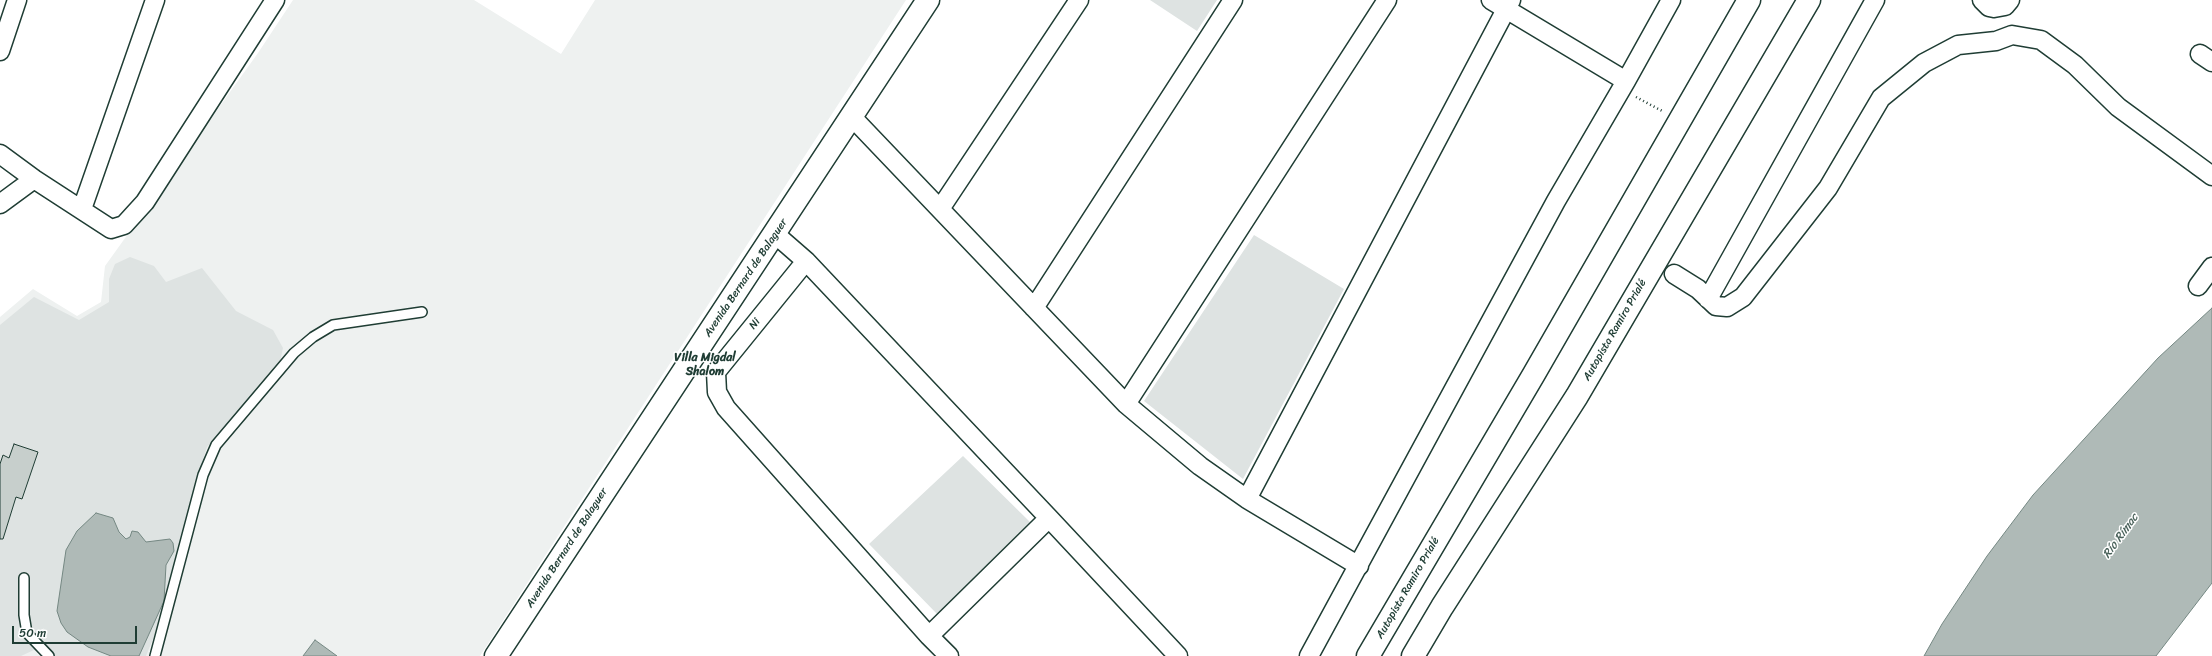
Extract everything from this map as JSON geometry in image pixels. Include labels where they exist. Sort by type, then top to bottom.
[{"type":"main road","name":"Avenida Bernard de Balaguer","points":[[496,656],[928,0]]},
{"type":"main road","name":"Autopista Ramiro Prialé","points":[[1368,656],[1749,0]]},
{"type":"main road","name":"Autopista Ramiro Prialé","points":[[1414,656],[1446,601],[1577,396],[1809,0]]},
{"type":"street","points":[[0,51],[17,0]]},
{"type":"street","points":[[82,209],[155,0]]},
{"type":"street","points":[[0,154],[34,179],[111,229],[124,225],[146,202],[275,0]]},
{"type":"street","points":[[940,209],[1080,0]]},
{"type":"street","points":[[1034,308],[1234,0]]},
{"type":"street","points":[[1126,404],[1387,0]]},
{"type":"street","points":[[1309,656],[1556,201],[1624,86],[1671,0]]},
{"type":"street","points":[[1708,299],[1875,0]]},
{"type":"street","points":[[1982,0],[1989,7],[1994,8],[2005,6],[2010,0]]},
{"type":"street","points":[[1247,499],[1503,3],[1624,86]]},
{"type":"street","points":[[1674,274],[1698,289],[1716,306],[1728,307],[1744,297],[1828,188],[1881,98],[1924,63],[1958,45],[1996,42],[2012,35],[2040,40],[2075,65],[2118,107],[2212,176]]},
{"type":"street","points":[[852,117],[1126,404],[1200,466],[1247,499],[1359,566]]},
{"type":"street","points":[[0,204],[34,179]]},
{"type":"street","points":[[775,234],[806,261],[1178,656]]},
{"type":"street","name":"Ni","points":[[806,261],[716,372],[717,392],[726,408],[929,636]]},
{"type":"street","points":[[2198,286],[2212,267]]},
{"type":"street","points":[[949,656],[929,636],[1049,518]]},
{"type":"lane","points":[[155,656],[203,475],[216,445],[294,353],[313,337],[333,325],[422,312]]},
{"type":"lane","points":[[24,578],[24,615],[28,633],[49,656]]},
{"type":"path","points":[[1624,86],[1680,120]]},
{"type":"shaded area","points":[[293,0],[474,0],[561,54],[595,0],[906,0],[480,656],[0,656],[0,317],[33,289],[77,316],[101,302],[105,266],[258,53]]},
{"type":"shaded area","points":[[1150,0],[1217,0],[1197,31]]},
{"type":"shaded area","points":[[1254,235],[1344,289],[1243,479],[1144,401]]},
{"type":"shaded area","points":[[130,257],[154,266],[166,282],[202,268],[236,311],[273,330],[283,348],[280,362],[207,447],[194,487],[161,619],[146,656],[43,656],[34,650],[21,656],[0,656],[0,325],[34,297],[79,320],[109,302],[109,279],[115,264]]},
{"type":"shaded area","points":[[963,456],[1030,522],[937,614],[869,544]]},
{"type":"water","name":"Río Rímac","points":[[2212,308],[2212,583],[2156,656],[1924,656],[1942,624],[1987,556],[2033,495],[2158,358]]},
{"type":"water","points":[[96,513],[113,518],[119,532],[126,539],[130,537],[132,531],[138,532],[146,542],[170,539],[173,543],[174,551],[166,565],[164,601],[139,656],[111,656],[88,647],[67,632],[61,623],[57,611],[66,550],[77,531]]},
{"type":"water","points":[[315,640],[337,656],[303,656]]},
{"type":"building","points":[[14,444],[38,452],[22,499],[16,497],[3,539],[0,539],[0,464],[3,455],[9,458]]},
{"type":"district","name":"Villa Migdal Shalom","points":[[705,365]]}]
